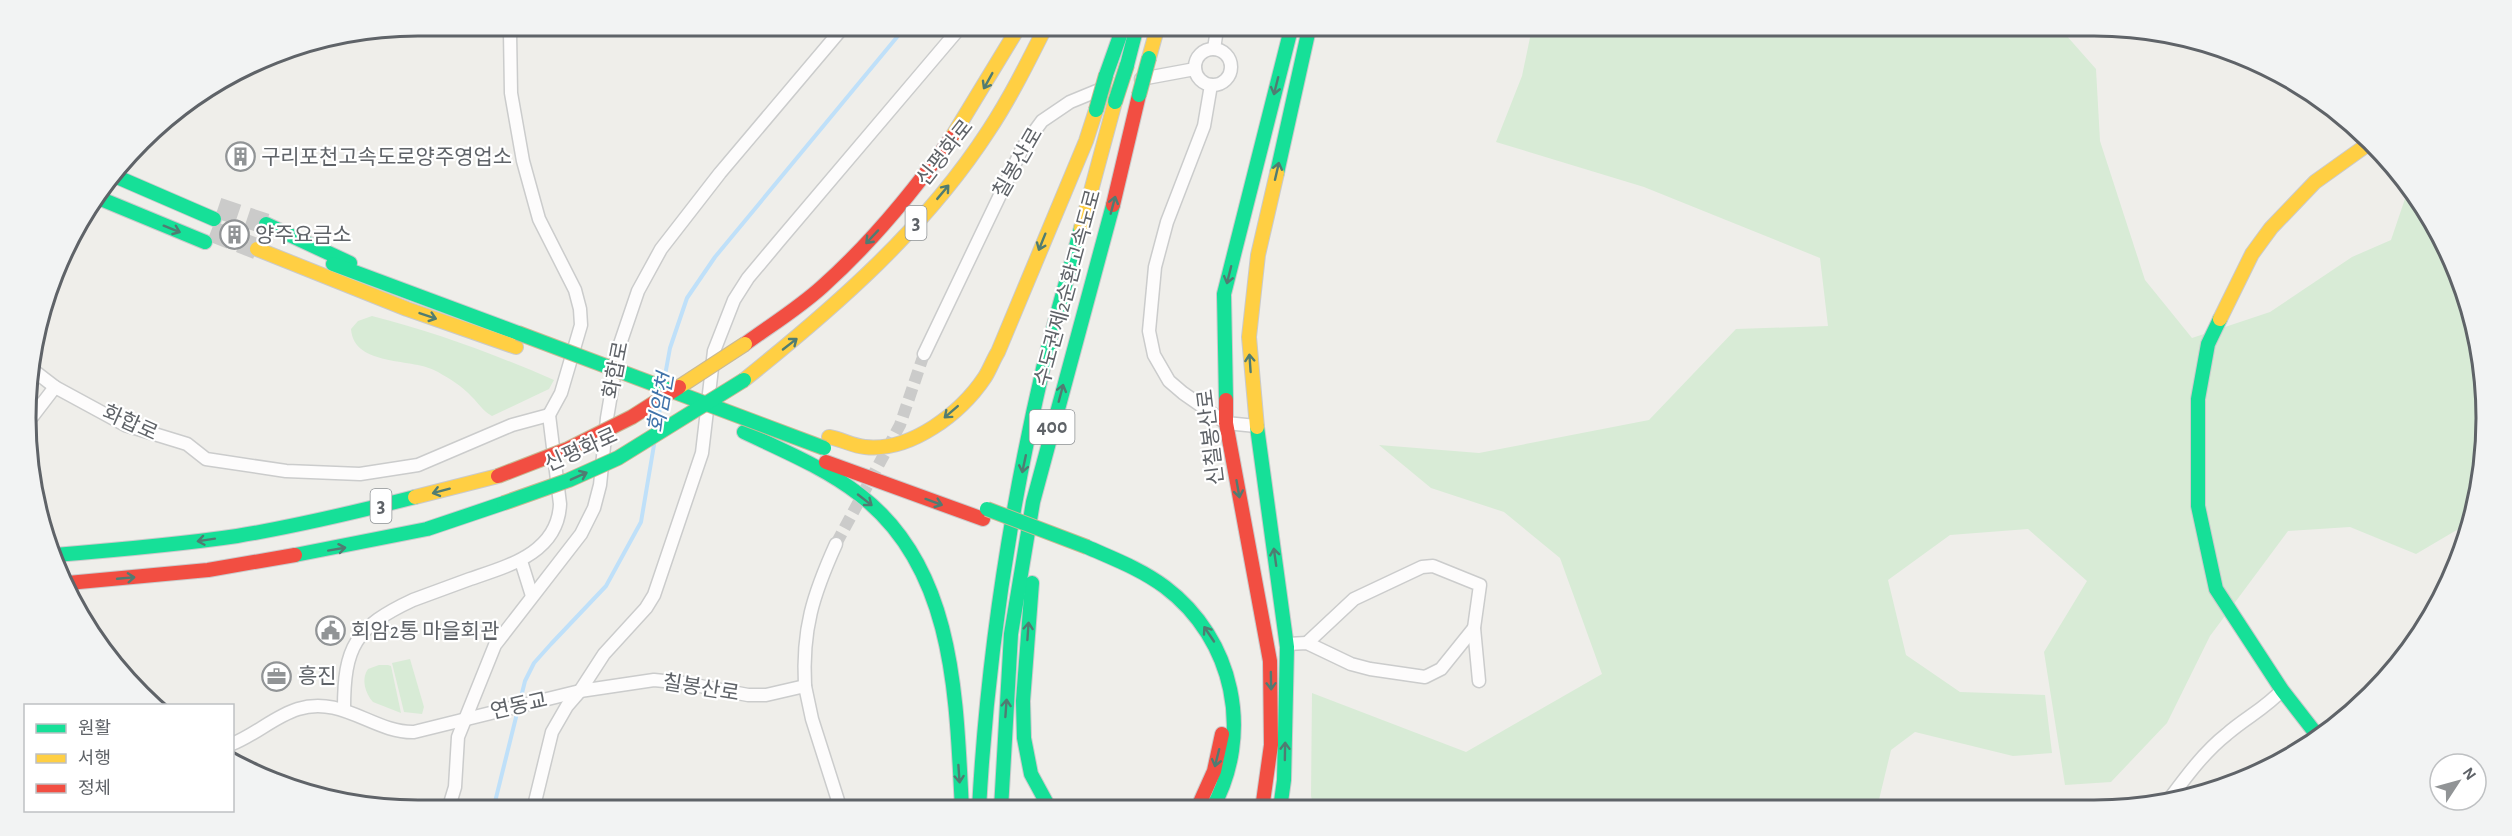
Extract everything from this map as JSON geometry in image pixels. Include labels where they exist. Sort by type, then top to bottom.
[{"type":"main road","name":"신평화로","points":[[61,554],[197,542],[359,511],[498,476],[568,449],[632,417],[745,344],[821,287],[874,235],[953,138],[1014,36]]},
{"type":"main road","name":"신평화로","points":[[73,583],[208,570],[360,544],[427,529],[569,480],[618,458],[744,380],[799,338],[852,289],[915,224],[976,150],[1002,111],[1041,36]]},
{"type":"main road","points":[[1120,36],[1086,141],[998,352],[984,377],[952,412],[934,426],[901,442],[822,453],[744,432],[407,309],[257,241],[518,333],[701,402],[822,453],[985,514],[1087,547],[1146,574],[1183,602],[1204,626],[1219,649],[1233,697],[1234,725],[1232,756],[1227,781],[1217,800]]},
{"type":"main road","name":"수도권제2순환고속도로","points":[[979,800],[983,735],[1002,578],[1044,364],[1134,36]]},
{"type":"main road","name":"수도권제2순환고속도로","points":[[1002,800],[1011,634],[1033,502],[1155,36]]},
{"type":"main road","name":"신칠봉산로","points":[[1263,800],[1271,745],[1270,662],[1226,423],[1224,294],[1289,36]]},
{"type":"main road","points":[[1281,800],[1284,780],[1287,644],[1256,426],[1249,337],[1258,255],[1308,36]]},
{"type":"main road","points":[[2314,731],[2282,690],[2216,589],[2198,507],[2198,399],[2208,344],[2252,254],[2271,228],[2315,182],[2363,147]]},
{"type":"main road","points":[[126,172],[212,225]]},
{"type":"main road","points":[[120,179],[212,225]]},
{"type":"main road","points":[[109,193],[212,225]]},
{"type":"main road","points":[[104,200],[212,225]]},
{"type":"main road","points":[[822,453],[896,529],[911,550],[935,603],[946,634],[951,665],[961,800]]},
{"type":"main road","points":[[1044,455],[1022,719],[1023,744],[1030,774],[1045,800]]},
{"type":"main road","points":[[985,514],[1071,556]]},
{"type":"main road","points":[[1098,567],[1128,580],[1156,598],[1181,620],[1201,644],[1220,691],[1222,712],[1222,739],[1214,771],[1201,800]]},
{"type":"street","points":[[234,743],[298,709],[344,709],[344,673],[351,653],[363,632],[397,608],[413,600],[522,561],[548,537],[560,513],[549,415],[561,393],[581,326],[580,309],[574,290],[539,219],[523,161],[511,93],[510,36]]},
{"type":"street","name":"화합로","points":[[451,800],[455,787],[458,737],[472,717],[495,645],[581,534],[594,508],[600,485],[618,347],[638,291],[661,249],[720,173],[836,36]]},
{"type":"street","points":[[535,800],[552,732],[567,706],[580,691],[604,654],[646,608],[654,594],[702,453],[714,351],[734,300],[748,278],[778,241],[953,36]]},
{"type":"street","points":[[1214,49],[1216,36]]},
{"type":"street","points":[[1214,49],[1225,54],[1231,69],[1226,79],[1211,85],[1200,80],[1195,69],[1198,57],[1214,49]]},
{"type":"street","name":"칠봉산로","points":[[924,354],[1023,147],[1042,121],[1070,102],[1110,86],[1195,69]]},
{"type":"street","points":[[1211,85],[1204,126],[1167,222],[1155,267],[1149,331],[1154,355],[1169,381],[1226,423],[1256,426]]},
{"type":"street","name":"화합로","points":[[38,374],[55,387],[125,425],[187,444],[207,459],[286,471],[360,474],[418,465],[512,424],[549,415]]},
{"type":"street","points":[[36,411],[55,387]]},
{"type":"street","points":[[836,544],[816,587],[808,617],[805,686],[812,720],[838,800]]},
{"type":"street","points":[[522,561],[532,596]]},
{"type":"street","points":[[1307,643],[1354,599],[1427,566],[1480,585],[1474,628],[1479,681]]},
{"type":"street","points":[[1287,644],[1307,643],[1351,664],[1425,677],[1440,669],[1474,628]]},
{"type":"street","name":"칠봉산로","points":[[560,697],[580,691],[654,680],[748,695],[766,695],[805,686]]},
{"type":"street","points":[[2175,791],[2226,734],[2271,703],[2282,690]]},
{"type":"street","name":"연동교","points":[[344,709],[405,733],[426,730],[560,697]]},
{"type":"green space","points":[[1530,36],[2067,36],[2096,69],[2100,141],[2145,280],[2192,338],[2270,312],[2352,257],[2391,240],[2406,197],[2425,227],[2447,272],[2469,343],[2475,393],[2475,443],[2469,493],[2460,528],[2416,554],[2350,527],[2288,531],[2210,636],[2167,723],[2111,782],[2065,785],[2044,652],[2087,581],[2028,529],[1950,535],[1888,580],[1906,655],[1960,692],[2045,695],[2052,753],[2013,756],[1915,732],[1891,750],[1879,800],[1312,800],[1312,693],[1466,752],[1602,674],[1560,558],[1504,512],[1431,488],[1379,445],[1479,453],[1649,420],[1736,329],[1828,326],[1820,258],[1644,187],[1496,142],[1522,76]]},
{"type":"green space","points":[[372,316],[464,344],[554,380],[549,389],[492,416],[464,389],[438,372],[415,364],[387,360],[362,350],[355,341],[351,329],[358,321]]},
{"type":"green space","points":[[410,659],[424,707],[422,714],[404,712],[392,663]]},
{"type":"green space","points":[[391,666],[401,713],[373,702],[366,690],[364,681],[368,669]]},
{"type":"waterway","name":"회암천","points":[[664,381],[670,348],[687,298],[715,257],[898,36]]},
{"type":"waterway","name":"회암천","points":[[657,425],[660,409]]},
{"type":"waterway","name":"회암천","points":[[495,800],[525,681],[534,663],[606,586],[641,522],[654,445]]},
{"type":"tunnel","points":[[218,208],[266,224]]},
{"type":"tunnel","points":[[211,231],[257,249]]},
{"type":"tunnel","points":[[836,544],[900,425],[924,354]]},
{"type":"traffic: fast","points":[[1106,75],[1120,36]]},
{"type":"traffic: fast","points":[[1127,65],[1134,36]]},
{"type":"traffic: fast","points":[[1226,400],[1224,294],[1289,36]]},
{"type":"traffic: fast","points":[[1277,173],[1307,36]]},
{"type":"traffic: fast","points":[[1139,95],[1149,58]]},
{"type":"traffic: fast","points":[[1115,102],[1127,65]]},
{"type":"traffic: fast","points":[[1096,110],[1106,75]]},
{"type":"traffic: fast","points":[[120,179],[214,219]]},
{"type":"traffic: fast","points":[[104,200],[205,242]]},
{"type":"traffic: fast","points":[[1002,800],[1011,634],[1033,502],[1113,205]]},
{"type":"traffic: fast","points":[[266,224],[350,263]]},
{"type":"traffic: fast","points":[[980,800],[994,641],[1011,529],[1044,364],[1081,228]]},
{"type":"traffic: fast","points":[[333,264],[518,333]]},
{"type":"traffic: fast","points":[[2220,319],[2208,344],[2198,399],[2198,506],[2216,589],[2282,690],[2314,731]]},
{"type":"traffic: fast","points":[[518,333],[824,448]]},
{"type":"traffic: fast","points":[[504,503],[569,480],[618,458],[744,380]]},
{"type":"traffic: fast","points":[[1257,427],[1287,647],[1284,780],[1281,800]]},
{"type":"traffic: fast","points":[[744,432],[789,453],[847,485],[892,525],[916,560],[933,598],[945,638],[957,724],[961,800]]},
{"type":"traffic: fast","points":[[61,554],[169,545],[237,536],[282,528],[415,497]]},
{"type":"traffic: fast","points":[[295,555],[427,529],[504,503]]},
{"type":"traffic: fast","points":[[987,509],[1087,547]]},
{"type":"traffic: fast","points":[[1087,547],[1137,570],[1165,587],[1189,608],[1207,633],[1221,660],[1230,689],[1234,720],[1232,750],[1225,780],[1216,800]]},
{"type":"traffic: fast","points":[[1032,583],[1023,701],[1024,738],[1031,774],[1045,800]]},
{"type":"traffic: slow","points":[[952,137],[1013,36]]},
{"type":"traffic: slow","points":[[744,380],[845,295],[877,265],[937,201],[997,118],[1041,36]]},
{"type":"traffic: slow","points":[[1149,58],[1155,36]]},
{"type":"traffic: slow","points":[[1081,228],[1115,102]]},
{"type":"traffic: slow","points":[[829,437],[865,447],[882,447],[900,443],[917,437],[949,416],[975,391],[998,352],[1086,141],[1096,110]]},
{"type":"traffic: slow","points":[[2220,319],[2252,254],[2271,228],[2315,182],[2363,147]]},
{"type":"traffic: slow","points":[[1257,427],[1249,337],[1258,255],[1277,173]]},
{"type":"traffic: slow","points":[[257,249],[407,309],[516,347]]},
{"type":"traffic: slow","points":[[679,387],[745,344]]},
{"type":"traffic: slow","points":[[415,497],[498,476]]},
{"type":"traffic: jam","points":[[1113,205],[1139,95]]},
{"type":"traffic: jam","points":[[745,344],[795,309],[841,269],[875,234],[923,177],[952,137]]},
{"type":"traffic: jam","points":[[498,476],[568,449],[632,417],[679,387]]},
{"type":"traffic: jam","points":[[1226,400],[1226,423],[1270,661],[1271,745],[1263,800]]},
{"type":"traffic: jam","points":[[826,462],[983,519]]},
{"type":"traffic: jam","points":[[73,583],[208,570],[295,555]]},
{"type":"traffic: jam","points":[[1201,800],[1214,771],[1222,734]]},
{"type":"place","name":"구리포천고속도로양주영업소","points":[[240,157]]},
{"type":"place","name":"양주요금소","points":[[234,235]]},
{"type":"place","name":"회암2통 마을회관","points":[[330,631]]},
{"type":"place","name":"흥진","points":[[277,676]]}]
